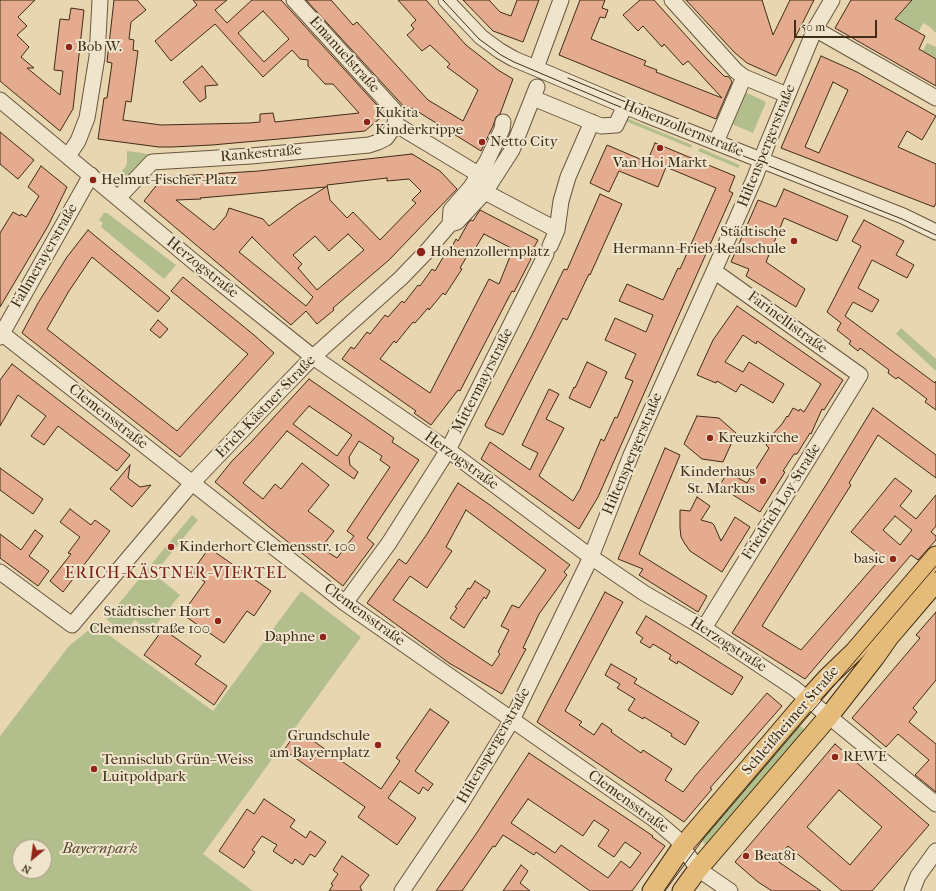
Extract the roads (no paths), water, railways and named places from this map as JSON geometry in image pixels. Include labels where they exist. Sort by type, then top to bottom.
[{"type":"main road","name":"Schleißheimer Straße","points":[[652,891],[682,847],[808,699],[855,651],[936,556]]},
{"type":"main road","name":"Schleißheimer Straße","points":[[682,891],[698,869],[829,716],[889,637],[936,582]]},
{"type":"street","points":[[68,156],[78,141],[87,118],[96,57],[100,0]]},
{"type":"street","name":"Emanuelstraße","points":[[294,0],[394,117]]},
{"type":"street","name":"Hohenzollernstraße","points":[[446,0],[469,26],[492,46],[514,59],[625,106],[903,216],[936,232]]},
{"type":"street","points":[[536,68],[560,0]]},
{"type":"street","points":[[672,0],[736,71],[744,77],[787,95]]},
{"type":"street","name":"Hiltenspergerstraße","points":[[402,891],[460,805],[512,720],[592,557],[631,455],[755,177],[815,29],[832,0]]},
{"type":"street","points":[[815,29],[936,98]]},
{"type":"street","points":[[716,142],[744,77]]},
{"type":"street","points":[[450,224],[451,210],[471,187],[485,183],[512,150],[535,92],[559,113],[601,126],[616,125],[625,106]]},
{"type":"street","name":"Herzogstraße","points":[[0,100],[193,261],[313,357],[448,450],[592,557],[644,593],[704,628],[768,670],[808,699],[936,804]]},
{"type":"street","points":[[394,117],[485,183],[557,230],[561,201],[568,177],[592,122]]},
{"type":"street","name":"Rankestraße","points":[[118,198],[152,162],[251,156],[369,145],[386,138],[391,131],[394,117]]},
{"type":"street","points":[[485,183],[487,161],[503,126],[517,137]]},
{"type":"street","name":"Fallmerayerstraße","points":[[1,334],[91,175]]},
{"type":"street","name":"Erich-Kästner-Straße","points":[[0,572],[72,625],[192,483],[313,357],[408,272],[450,224],[457,222],[485,183]]},
{"type":"street","name":"Mittermayrstraße","points":[[345,603],[389,542],[448,450],[557,230]]},
{"type":"street","name":"Farinellistraße","points":[[714,271],[860,376]]},
{"type":"street","name":"Clemensstraße","points":[[1,334],[345,603],[644,812],[676,838],[698,869],[730,891]]},
{"type":"street","name":"Friedrich-Loy-Straße","points":[[704,628],[860,376]]},
{"type":"street","points":[[912,891],[918,876],[936,851]]},
{"type":"tram line","points":[[443,0],[479,39],[501,55],[514,62],[613,104],[902,219],[936,235]]},
{"type":"tram line","points":[[568,78],[669,120]]},
{"type":"tram line","points":[[665,891],[704,838],[936,566]]},
{"type":"place","name":"Bob W.","points":[[69,47]]},
{"type":"place","name":"Kukita Kinderkrippe","points":[[367,122]]},
{"type":"place","name":"Netto City","points":[[482,142]]},
{"type":"place","name":"Van Hoi Markt","points":[[660,148]]},
{"type":"place","name":"Helmut-Fischer-Platz","points":[[93,180]]},
{"type":"place","name":"Städtische Hermann-Frieb-Realschule","points":[[794,241]]},
{"type":"place","name":"Hohenzollernplatz","points":[[421,252]]},
{"type":"place","name":"Kreuzkirche","points":[[710,438]]},
{"type":"place","name":"Kinderhaus St. Markus","points":[[763,481]]},
{"type":"place","name":"Kinderhort Clemensstr. 100","points":[[171,547]]},
{"type":"place","name":"basic","points":[[893,559]]},
{"type":"place","name":"Städtischer Hort Clemensstraße 100","points":[[218,621]]},
{"type":"place","name":"Daphne","points":[[323,637]]},
{"type":"place","name":"Grundschule am Bayernplatz","points":[[378,745]]},
{"type":"place","name":"REWE","points":[[835,757]]},
{"type":"place","name":"Tennisclub Grün–Weiss Luitpoldpark","points":[[94,769]]},
{"type":"place","name":"Beat81","points":[[746,856]]},
{"type":"district","name":"ERICH-KÄSTNER-VIERTEL","points":[[176,574]]},
{"type":"park label","name":"Bayernpark","points":[[100,849]]}]
